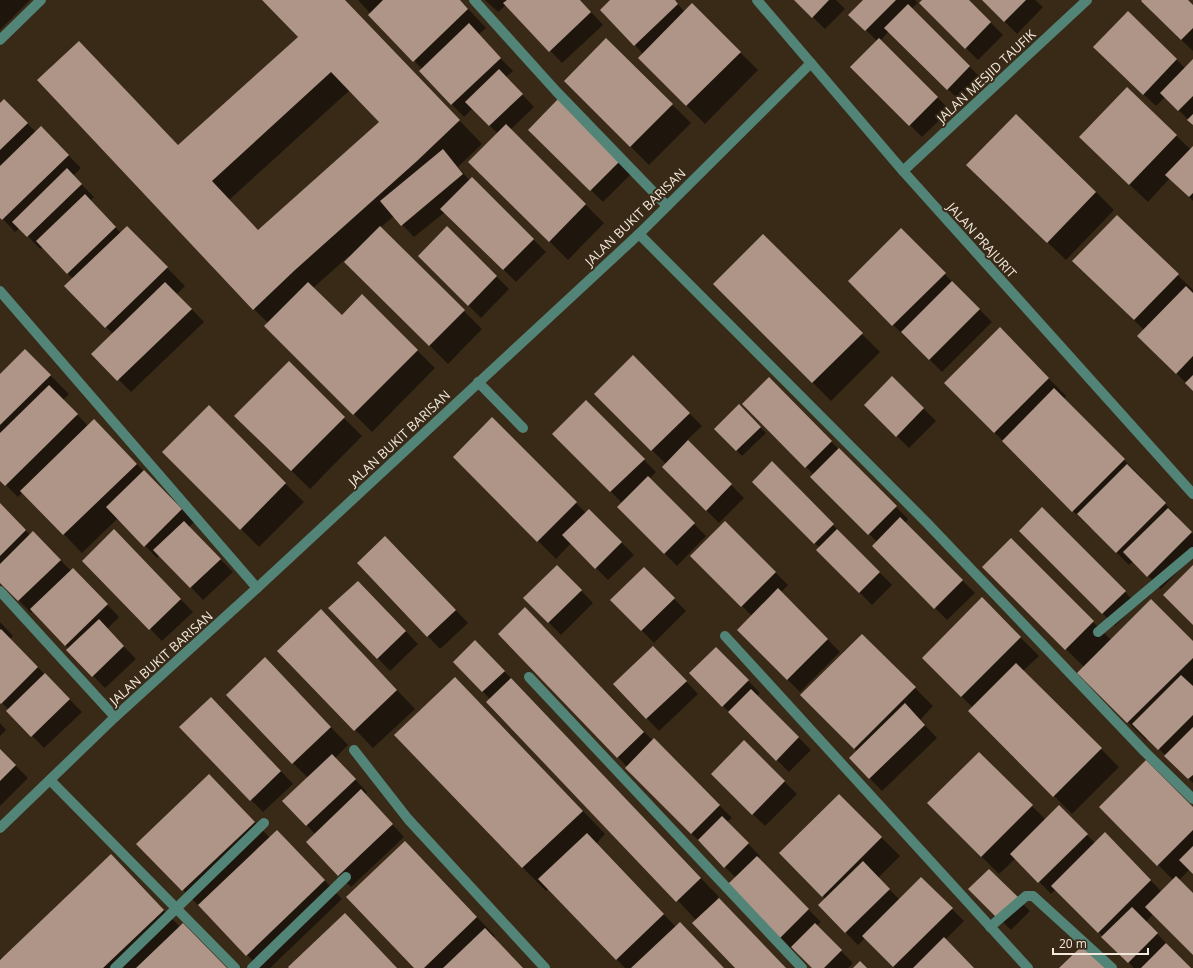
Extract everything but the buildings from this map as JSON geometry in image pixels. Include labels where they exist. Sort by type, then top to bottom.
[{"type":"street","points":[[0,40],[41,0]]},
{"type":"street","points":[[474,0],[556,91],[667,206]]},
{"type":"street","name":"JALAN PRAJURIT","points":[[756,0],[903,171],[1193,494]]},
{"type":"street","name":"JALAN MESJID TAUFIK","points":[[903,171],[1087,0]]},
{"type":"street","name":"JALAN BUKIT BARISAN","points":[[0,828],[115,717],[257,588],[639,234],[811,63]]},
{"type":"street","points":[[639,234],[927,523],[1145,752],[1193,799]]},
{"type":"street","points":[[0,290],[257,588]]},
{"type":"street","points":[[478,382],[523,428]]},
{"type":"street","points":[[1098,632],[1193,552]]},
{"type":"street","points":[[0,591],[115,717]]},
{"type":"street","points":[[725,636],[1028,968]]},
{"type":"street","points":[[529,677],[802,968]]},
{"type":"street","points":[[354,750],[408,818],[545,968]]},
{"type":"street","points":[[50,780],[235,968]]},
{"type":"street","points":[[115,968],[264,823]]},
{"type":"street","points":[[259,966],[346,876]]},
{"type":"street","points":[[990,927],[1026,896],[1033,896],[1112,968]]}]
